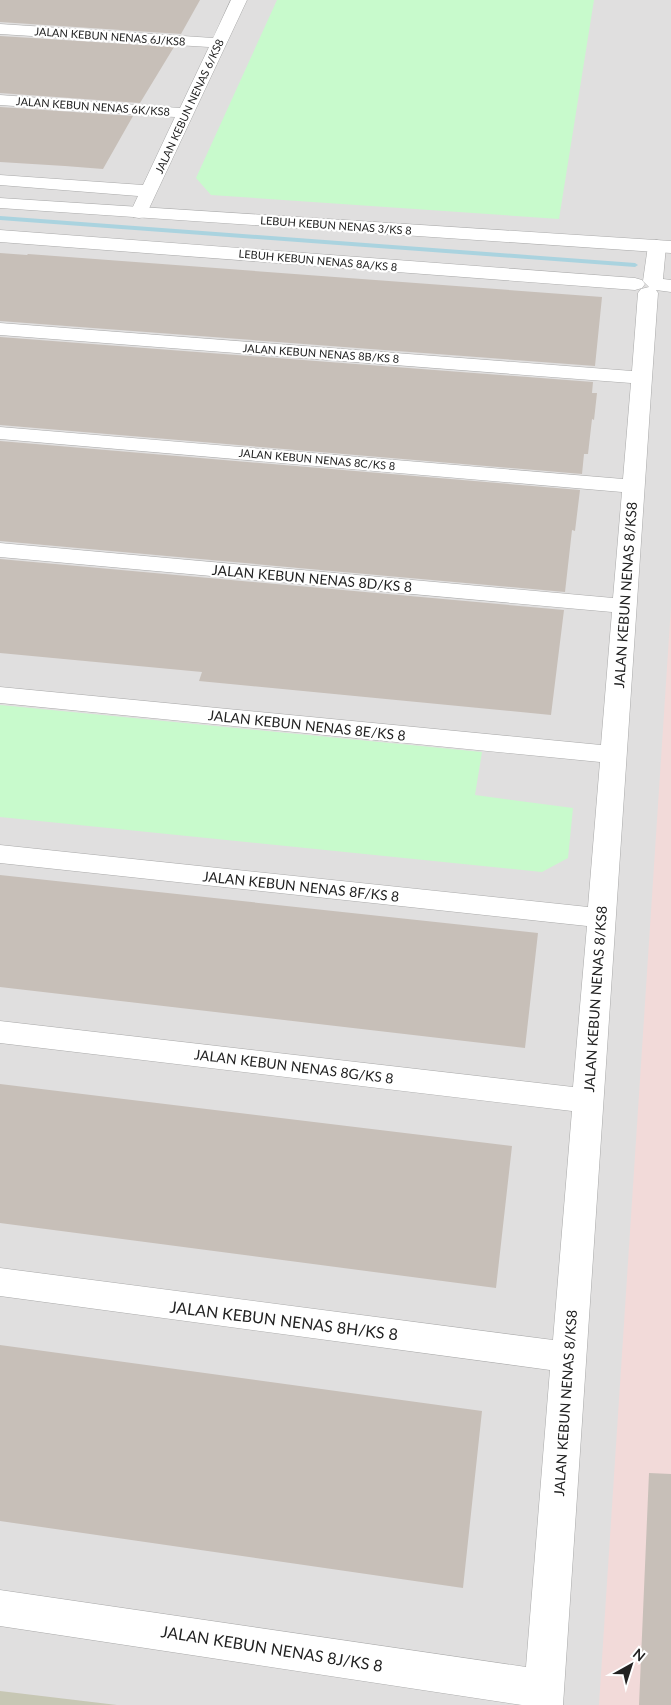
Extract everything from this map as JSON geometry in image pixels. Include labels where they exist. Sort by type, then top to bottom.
[{"type":"street","name":"JALAN KEBUN NENAS 6/KS8","points":[[139,212],[240,0]]},
{"type":"street","name":"JALAN KEBUN NENAS 6J/KS8","points":[[0,29],[220,43]]},
{"type":"street","name":"JALAN KEBUN NENAS 6K/KS8","points":[[0,100],[186,113]]},
{"type":"street","points":[[0,180],[149,191]]},
{"type":"street","name":"LEBUH KEBUN NENAS 3/KS 8","points":[[0,203],[664,247]]},
{"type":"street","name":"LEBUH KEBUN NENAS 8A/KS 8","points":[[0,236],[652,286]]},
{"type":"street","name":"JALAN KEBUN NENAS 8/KS8","points":[[543,1697],[642,378],[652,286],[664,247]]},
{"type":"street","name":"JALAN KEBUN NENAS 8B/KS 8","points":[[0,329],[642,378]]},
{"type":"street","name":"JALAN KEBUN NENAS 8C/KS 8","points":[[0,433],[634,486]]},
{"type":"street","name":"JALAN KEBUN NENAS 8D/KS 8","points":[[0,550],[625,606]]},
{"type":"street","name":"JALAN KEBUN NENAS 8E/KS 8","points":[[0,695],[614,755]]},
{"type":"street","name":"JALAN KEBUN NENAS 8F/KS 8","points":[[0,854],[601,918]]},
{"type":"street","name":"JALAN KEBUN NENAS 8G/KS 8","points":[[0,1032],[588,1101]]},
{"type":"street","name":"JALAN KEBUN NENAS 8H/KS 8","points":[[0,1282],[569,1357]]},
{"type":"street","name":"JALAN KEBUN NENAS 8J/KS 8","points":[[0,1608],[543,1697]]},
{"type":"shaded area","points":[[0,0],[671,0],[671,1705],[0,1705]]},
{"type":"shaded area","points":[[671,607],[671,1705],[599,1705]]},
{"type":"shaded area","points":[[0,1691],[117,1705],[0,1705]]},
{"type":"green space","points":[[277,0],[594,0],[559,219],[211,195],[196,178]]},
{"type":"green space","points":[[0,705],[482,752],[475,795],[573,808],[568,858],[542,872],[0,817]]},
{"type":"building","points":[[0,0],[200,0],[181,34],[0,22]]},
{"type":"building","points":[[0,36],[174,47],[140,103],[0,93]]},
{"type":"building","points":[[0,107],[133,116],[103,169],[0,162]]},
{"type":"building","points":[[0,253],[602,297],[595,366],[0,321]]},
{"type":"building","points":[[0,337],[593,382],[592,393],[597,393],[594,420],[592,419],[588,454],[584,454],[582,474],[0,425]]},
{"type":"building","points":[[0,441],[580,490],[575,531],[572,530],[565,592],[0,541]]},
{"type":"building","points":[[0,559],[564,610],[551,715],[199,681],[202,672],[0,653]]},
{"type":"building","points":[[0,875],[538,933],[525,1048],[0,987]]},
{"type":"building","points":[[0,1084],[512,1146],[496,1288],[0,1223]]},
{"type":"building","points":[[0,1345],[482,1411],[463,1588],[0,1521]]},
{"type":"building","points":[[649,1473],[671,1474],[671,1705],[639,1705]]},
{"type":"waterway","points":[[0,218],[635,265]]}]
